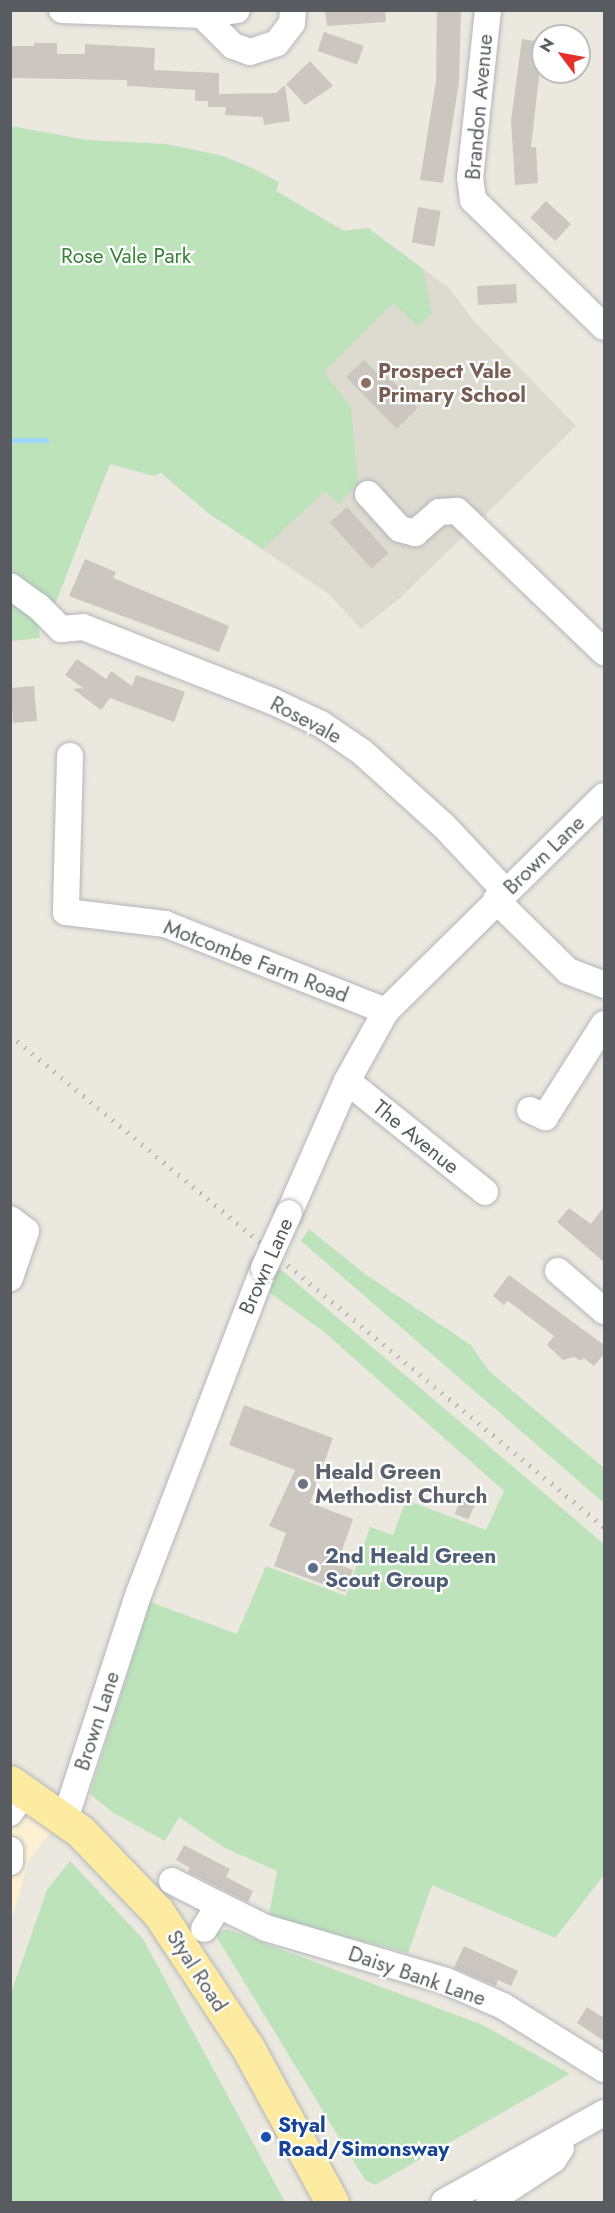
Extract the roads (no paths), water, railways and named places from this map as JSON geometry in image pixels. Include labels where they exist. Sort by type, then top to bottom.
[{"type":"main road","name":"Styal Road","points":[[15,1795],[65,1819],[158,1912],[248,2048],[332,2202]]},
{"type":"street","points":[[62,10],[202,15],[237,10]]},
{"type":"street","points":[[202,15],[233,46],[250,52],[277,43],[292,23],[293,10]]},
{"type":"street","name":"Brandon Avenue","points":[[488,10],[470,178],[473,200],[604,327]]},
{"type":"street","points":[[368,494],[400,529],[415,533],[439,512],[448,509],[457,511],[604,652]]},
{"type":"street","name":"Rosevale","points":[[10,586],[38,606],[61,629],[83,627],[272,701],[321,724],[362,752],[428,811],[568,971],[604,986]]},
{"type":"street","name":"Motcombe Farm Road","points":[[70,756],[66,912],[165,924],[386,1011]]},
{"type":"street","name":"Brown Lane","points":[[65,1819],[139,1593],[264,1268],[347,1081],[386,1011],[500,895],[604,796]]},
{"type":"street","points":[[530,1110],[545,1117],[604,1024]]},
{"type":"street","name":"The Avenue","points":[[347,1081],[485,1192]]},
{"type":"street","points":[[10,1219],[26,1231],[10,1278]]},
{"type":"street","points":[[558,1271],[604,1311]]},
{"type":"street","points":[[10,1850],[10,1862]]},
{"type":"street","name":"Daisy Bank Lane","points":[[172,1881],[266,1928],[446,1981],[503,2006],[604,2069]]},
{"type":"street","points":[[204,1929],[219,1905]]},
{"type":"street","points":[[444,2202],[604,2113]]},
{"type":"street","points":[[489,2202],[554,2160],[570,2132]]},
{"type":"waterway","points":[[10,440],[46,440]]},
{"type":"railway","points":[[10,1035],[604,1527]]},
{"type":"place","name":"Prospect Vale Primary School","points":[[366,383]]},
{"type":"place","name":"Heald Green Methodist Church","points":[[303,1484]]},
{"type":"place","name":"2nd Heald Green Scout Group","points":[[313,1568]]},
{"type":"place","name":"Styal Road/Simonsway","points":[[266,2137]]},
{"type":"park label","name":"Rose Vale Park","points":[[126,256]]}]
